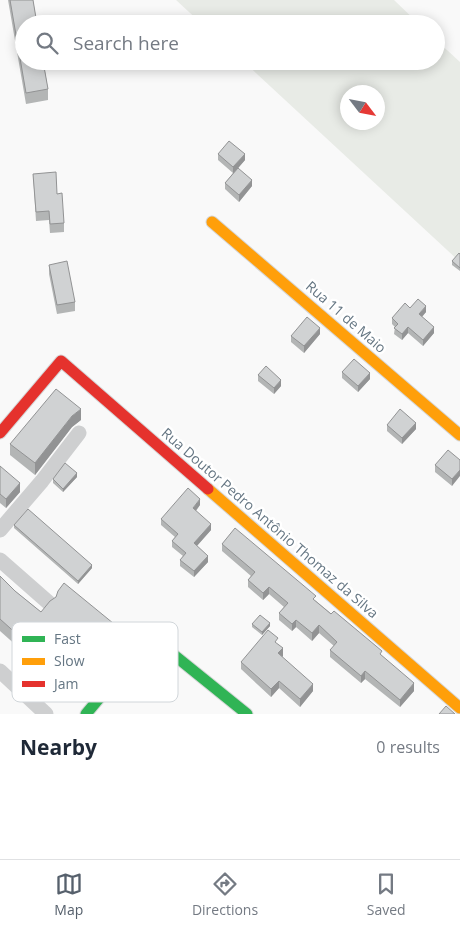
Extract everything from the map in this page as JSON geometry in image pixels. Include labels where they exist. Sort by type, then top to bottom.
[{"type":"street","name":"Rua 11 de Maio","points":[[212,222],[460,435]]},
{"type":"street","name":"Rua Doutor Pedro Antônio Thomaz da Silva","points":[[0,433],[61,362],[460,708]]},
{"type":"street","points":[[0,530],[42,481],[79,433]]},
{"type":"street","points":[[0,560],[49,603]]},
{"type":"street","points":[[178,657],[247,714]]},
{"type":"street","points":[[0,671],[12,682]]},
{"type":"street","points":[[33,702],[46,714]]},
{"type":"street","points":[[86,714],[96,702]]},
{"type":"shaded area","points":[[176,0],[394,0],[410,15],[192,15]]},
{"type":"shaded area","points":[[445,48],[460,62],[460,262],[253,70],[445,70]]},
{"type":"building","points":[[10,0],[33,0],[36,15],[15,15],[15,29]]},
{"type":"building","points":[[22,70],[45,70],[48,89],[26,93]]},
{"type":"building","points":[[229,141],[245,154],[233,167],[218,154]]},
{"type":"building","points":[[238,168],[252,180],[239,195],[225,183]]},
{"type":"building","points":[[56,172],[57,194],[62,193],[64,223],[50,224],[49,211],[36,212],[33,174]]},
{"type":"building","points":[[460,254],[460,268],[452,261]]},
{"type":"building","points":[[67,261],[75,302],[57,305],[49,265]]},
{"type":"building","points":[[418,299],[426,306],[419,314],[434,327],[423,340],[408,327],[402,334],[394,328],[398,324],[392,318],[405,303],[410,308]]},
{"type":"building","points":[[307,317],[320,328],[304,346],[291,336]]},
{"type":"building","points":[[354,359],[370,373],[358,386],[342,372]]},
{"type":"building","points":[[266,366],[281,380],[274,388],[258,375]]},
{"type":"building","points":[[56,389],[81,409],[72,416],[35,463],[10,444]]},
{"type":"building","points":[[400,409],[416,423],[402,438],[387,425]]},
{"type":"building","points":[[448,450],[460,460],[460,470],[452,479],[435,465]]},
{"type":"building","points":[[65,463],[77,473],[63,489],[53,479]]},
{"type":"building","points":[[0,466],[20,483],[6,499],[0,494]]},
{"type":"building","points":[[188,488],[200,499],[193,508],[211,524],[194,543],[208,556],[194,571],[180,560],[186,553],[172,541],[178,534],[161,519]]},
{"type":"building","points":[[28,509],[92,565],[78,581],[14,525]]},
{"type":"building","points":[[235,528],[316,596],[313,599],[331,614],[334,611],[382,651],[380,654],[414,683],[400,700],[365,671],[361,676],[330,650],[337,642],[319,625],[312,633],[296,620],[292,624],[279,613],[288,603],[269,587],[263,593],[248,580],[255,572],[222,544]]},
{"type":"building","points":[[0,576],[41,612],[56,597],[64,583],[112,622],[12,622],[12,630],[0,619]]},
{"type":"building","points":[[260,615],[270,623],[262,632],[252,624]]},
{"type":"building","points":[[268,630],[278,638],[275,642],[283,648],[278,653],[313,684],[300,699],[279,681],[271,689],[241,662]]},
{"type":"building","points":[[446,706],[455,714],[439,714]]},
{"type":"traffic: fast","points":[[178,658],[247,714]]},
{"type":"traffic: fast","points":[[86,714],[96,702]]},
{"type":"traffic: slow","points":[[212,222],[460,435]]},
{"type":"traffic: slow","points":[[208,489],[460,708]]},
{"type":"traffic: jam","points":[[0,433],[61,361],[208,489]]}]
